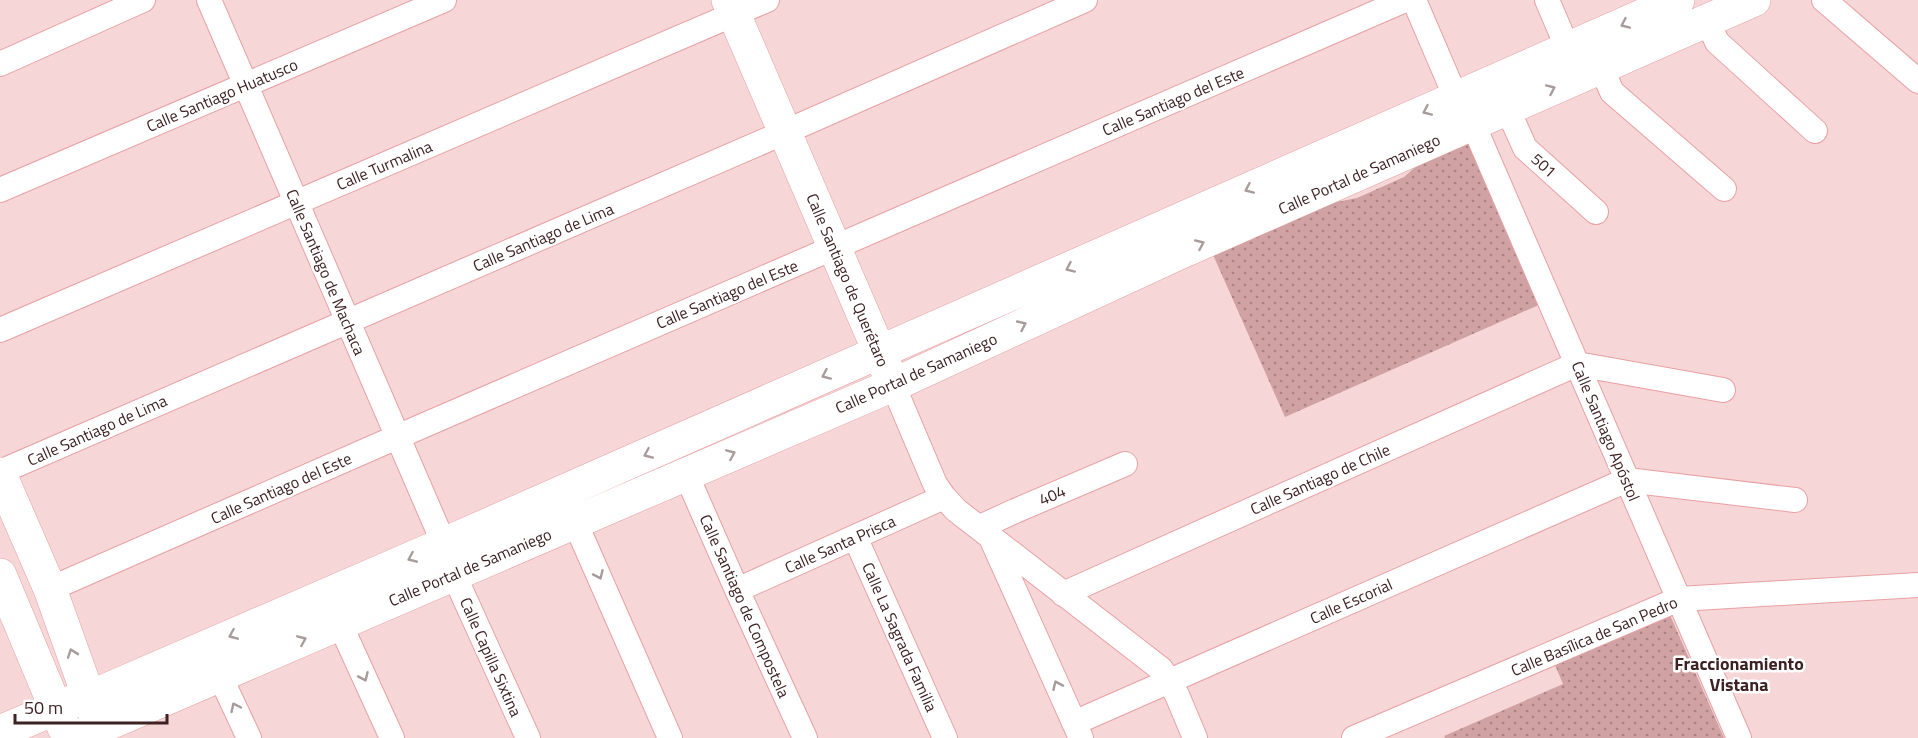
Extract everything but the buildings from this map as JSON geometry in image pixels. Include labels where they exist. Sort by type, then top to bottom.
[{"type":"street","points":[[0,64],[143,0]]},
{"type":"street","name":"Calle Santiago de Machaca","points":[[209,0],[444,544]]},
{"type":"street","name":"Calle Santiago Huatusco","points":[[0,190],[444,0]]},
{"type":"street","name":"Calle Turmalina","points":[[0,330],[296,203],[731,7],[767,0]]},
{"type":"street","name":"Calle Santiago de Lima","points":[[0,473],[1085,0]]},
{"type":"street","name":"Calle Santiago del Este","points":[[50,589],[1405,0]]},
{"type":"street","name":"Calle Santiago Apóstol","points":[[1414,0],[1577,364],[1739,738]]},
{"type":"street","points":[[1547,0],[1568,49]]},
{"type":"street","name":"Calle Portal de Samaniego","points":[[92,725],[220,676],[893,385],[1179,253],[1465,111],[1568,49],[1678,0]]},
{"type":"street","name":"Calle Portal de Samaniego","points":[[92,725],[444,544],[880,352],[1465,111],[1507,108],[1754,0]]},
{"type":"street","points":[[1824,0],[1918,81]]},
{"type":"street","name":"Calle Santiago de Querétaro","points":[[731,7],[935,484],[956,510],[1161,669],[1177,695],[1195,738]]},
{"type":"street","points":[[1707,20],[1717,42],[1815,131]]},
{"type":"street","points":[[1601,67],[1612,92],[1724,189]]},
{"type":"street","name":"501","points":[[1507,108],[1525,148],[1596,212]]},
{"type":"street","points":[[1577,364],[1723,390]]},
{"type":"street","name":"Calle Santiago de Chile","points":[[1063,594],[1577,364]]},
{"type":"street","name":"404","points":[[985,531],[1015,511],[1125,465]]},
{"type":"street","points":[[0,473],[50,589],[92,725]]},
{"type":"street","name":"Calle Santiago de Compostela","points":[[686,474],[805,738]]},
{"type":"street","points":[[1627,480],[1795,500]]},
{"type":"street","name":"Calle Escorial","points":[[1078,730],[1169,681],[1627,480]]},
{"type":"street","name":"Calle Santa Prisca","points":[[737,590],[944,497]]},
{"type":"street","points":[[575,522],[670,738]]},
{"type":"street","points":[[985,531],[1078,730]]},
{"type":"street","name":"Calle La Sagrada Familia","points":[[855,537],[945,738]]},
{"type":"street","points":[[0,575],[62,724]]},
{"type":"street","name":"Calle Capilla Sixtina","points":[[454,575],[528,738]]},
{"type":"street","name":"Calle Basílica de San Pedro","points":[[1354,738],[1678,599],[1918,585]]},
{"type":"street","points":[[340,624],[392,738]]},
{"type":"street","points":[[220,676],[249,738]]},
{"type":"street","name":"Calle Portal de Samaniego","points":[[0,732],[62,724],[71,702],[92,725]]},
{"type":"shaded area","points":[[1466,138],[1541,304],[1285,417],[1210,248],[1306,208],[1357,198],[1404,177],[1430,154]]},
{"type":"shaded area","points":[[1670,615],[1724,738],[1445,738],[1444,736],[1563,684],[1555,665]]},
{"type":"district","name":"Fraccionamiento Vistana","points":[[1739,674]]}]
